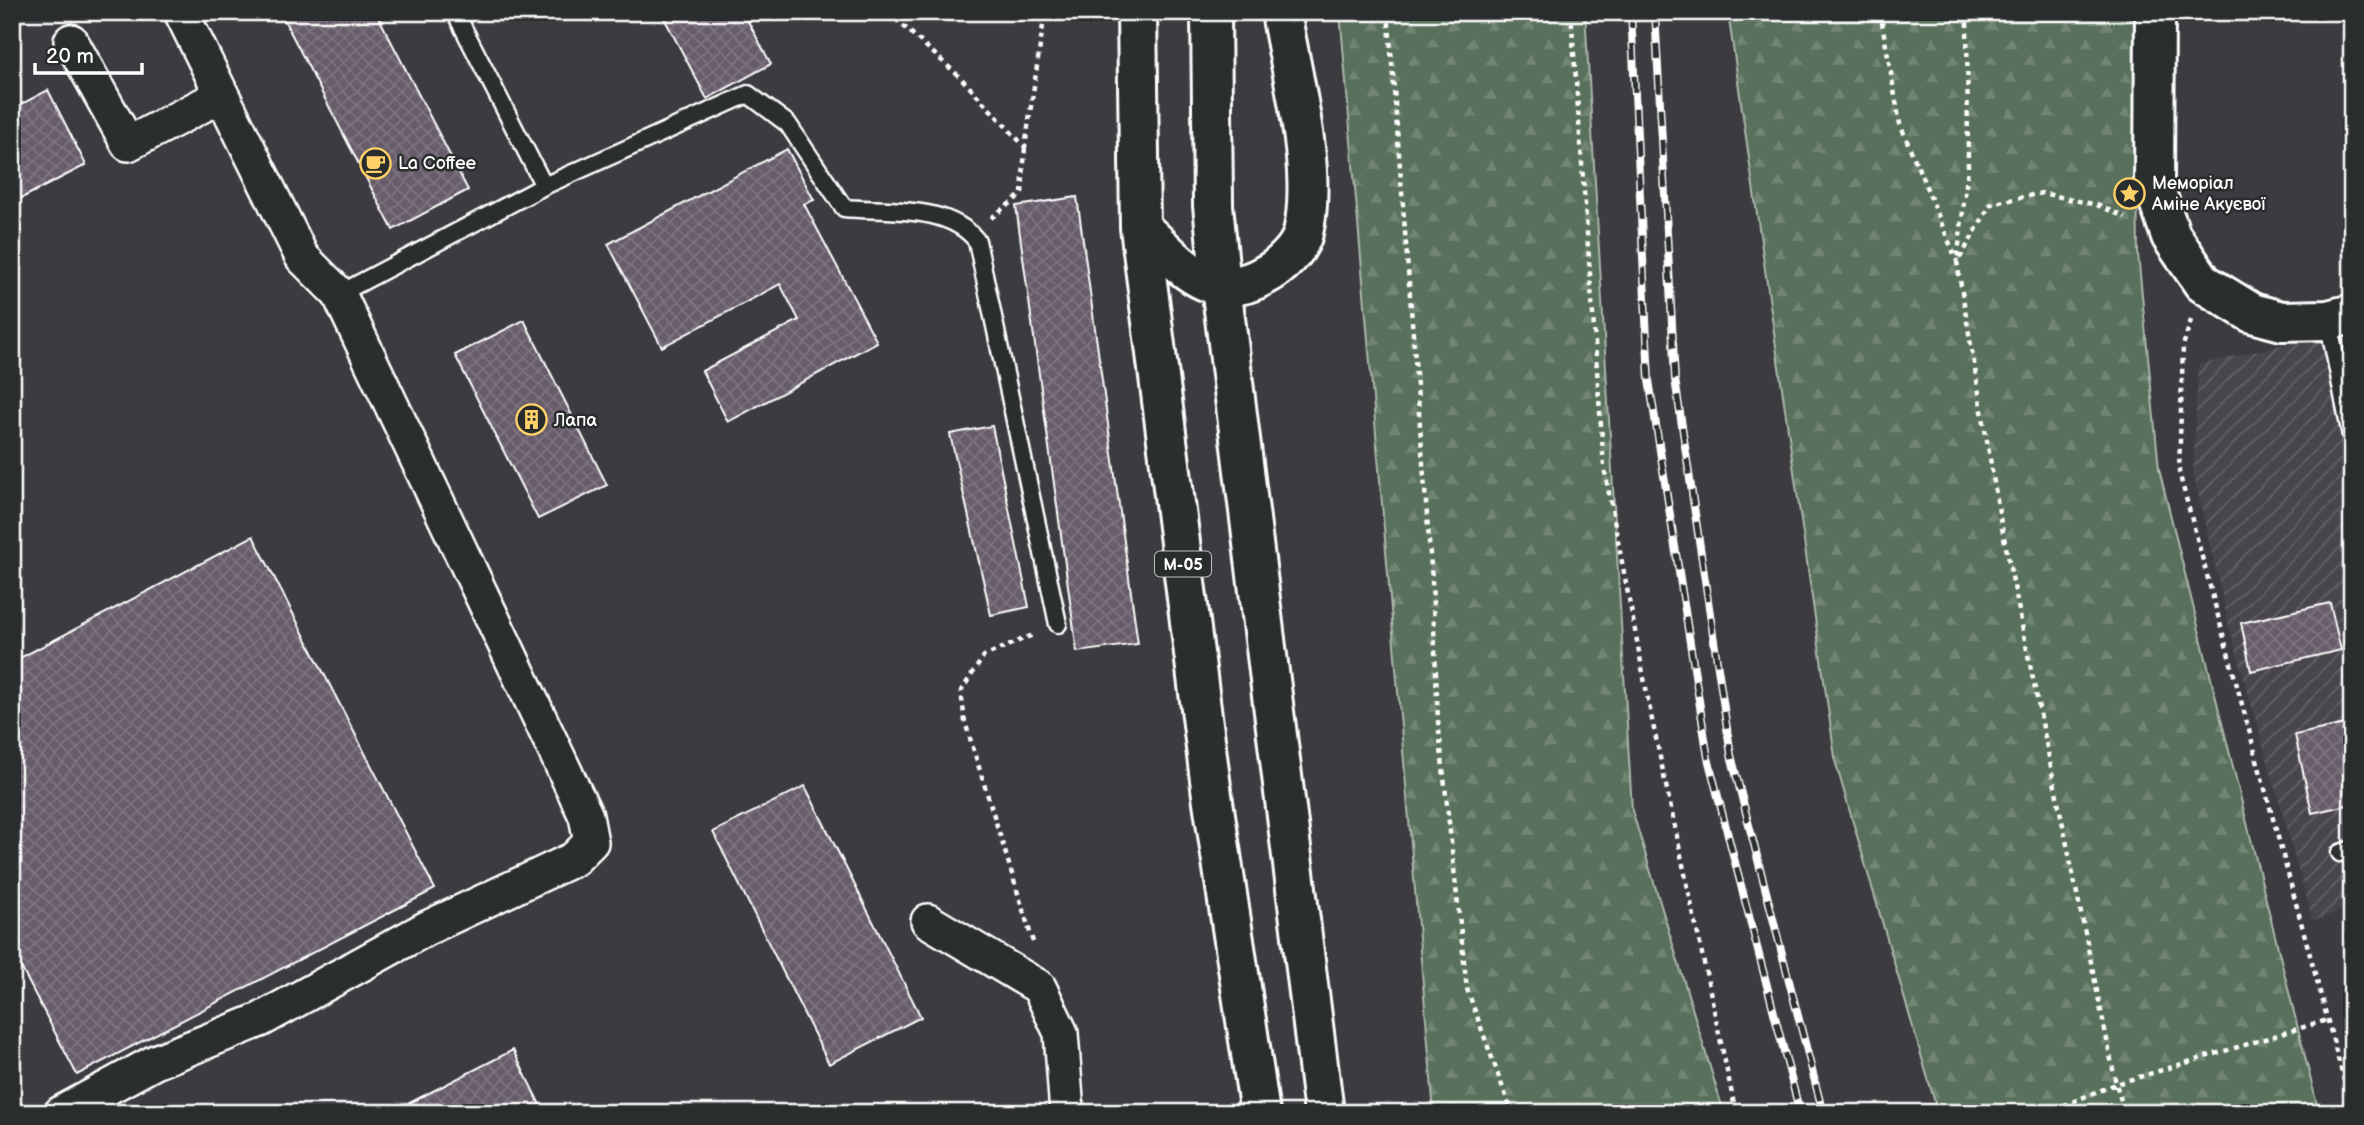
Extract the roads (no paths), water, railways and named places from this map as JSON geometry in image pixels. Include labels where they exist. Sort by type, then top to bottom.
[{"type":"main road","name":"М-05","points":[[1137,12],[1140,227],[1210,781],[1260,1113]]},
{"type":"main road","points":[[1211,12],[1213,205],[1221,286],[1324,1113]]},
{"type":"main road","points":[[1140,227],[1199,280],[1221,286],[1247,285],[1280,268],[1303,236],[1309,176],[1281,12]]},
{"type":"main road","points":[[2155,12],[2154,187],[2171,236],[2203,283],[2252,313],[2282,321],[2340,317]]},
{"type":"street","points":[[61,1113],[155,1062],[260,1020],[428,928],[574,859],[591,842],[586,816],[339,294],[302,257],[181,12]]},
{"type":"street","points":[[71,41],[128,144],[222,95]]},
{"type":"street","points":[[928,921],[1039,987],[1061,1033],[1067,1113]]},
{"type":"lane","points":[[454,12],[544,186]]},
{"type":"lane","points":[[339,294],[544,186],[748,94],[788,124],[844,208],[939,216],[965,226],[977,241],[1058,624]]},
{"type":"lane","points":[[2340,317],[2352,441]]},
{"type":"railway","points":[[1631,12],[1649,380],[1708,758],[1800,1113]]},
{"type":"railway","points":[[1655,12],[1675,379],[1731,755],[1823,1113]]},
{"type":"place","name":"La Coffee","points":[[375,163]]},
{"type":"place","name":"Меморіал Аміне Акуєвої","points":[[2129,193]]},
{"type":"place","name":"Лапа","points":[[531,420]]}]
